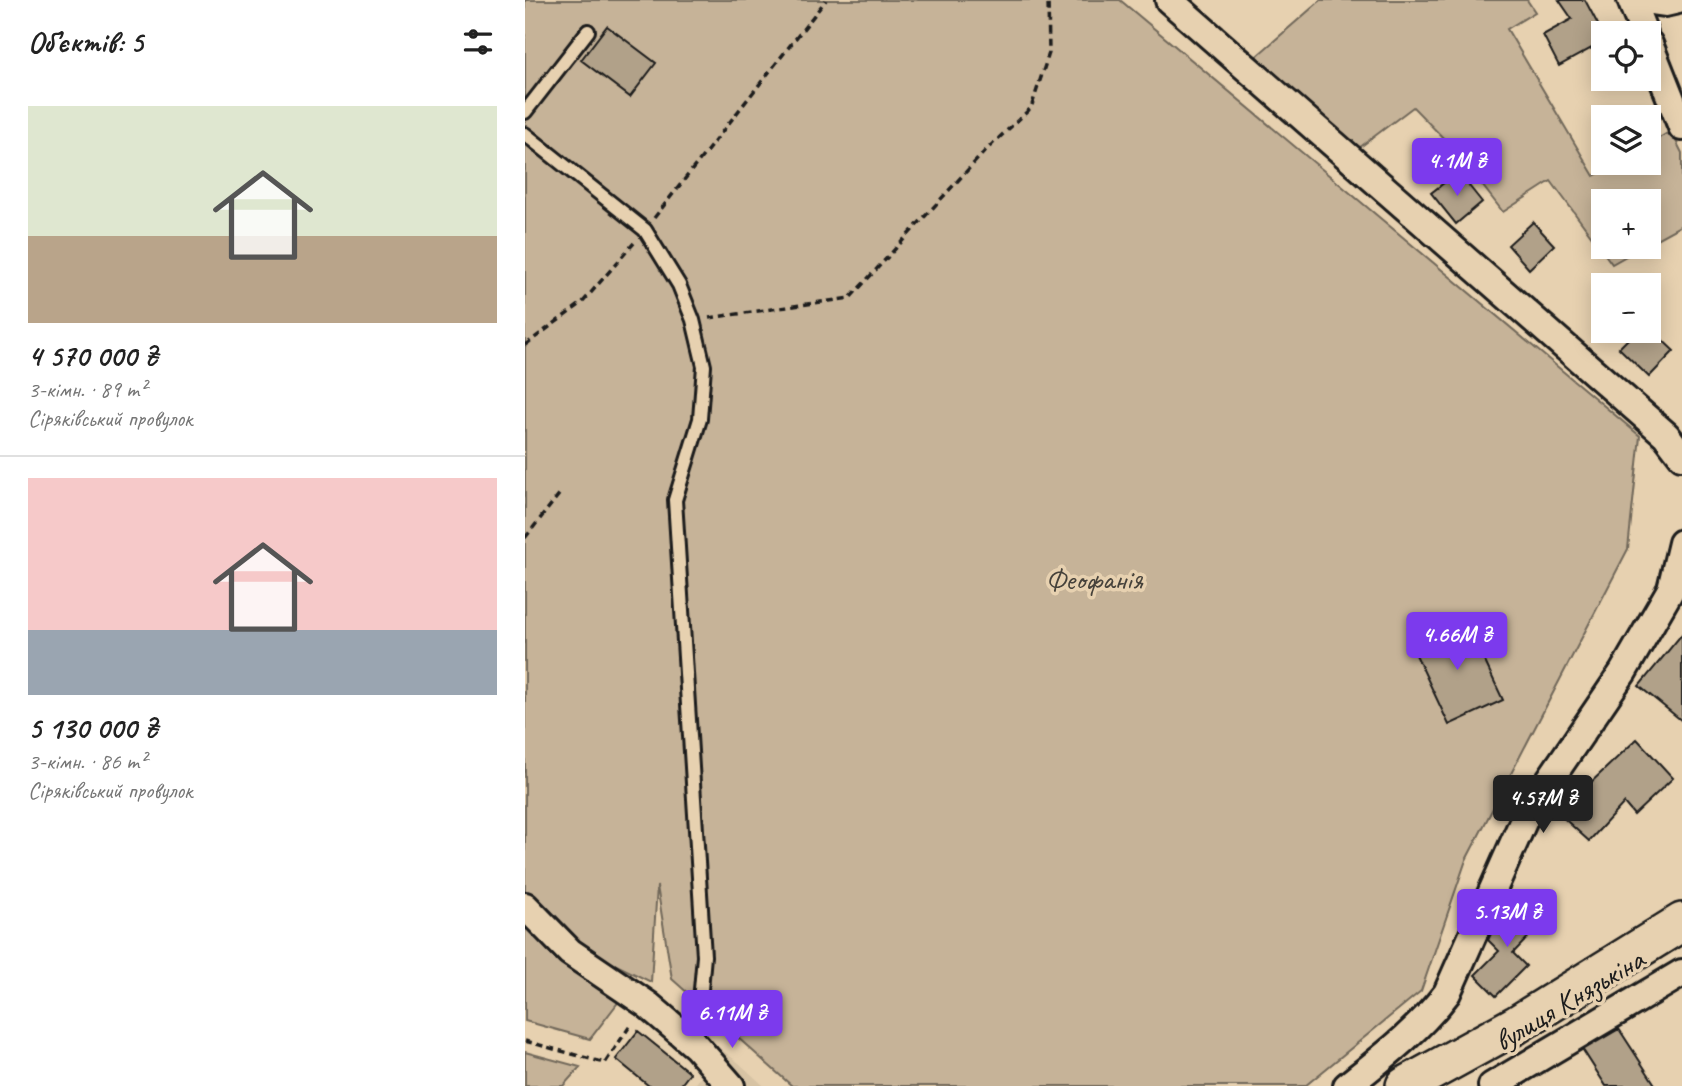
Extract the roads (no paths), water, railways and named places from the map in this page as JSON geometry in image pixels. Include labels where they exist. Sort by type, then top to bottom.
[{"type":"street","points":[[1169,0],[1667,435],[1682,456]]},
{"type":"street","points":[[1631,0],[1639,21]]},
{"type":"street","points":[[1644,0],[1665,4],[1678,0]]},
{"type":"street","points":[[1661,74],[1682,127]]},
{"type":"street","points":[[1347,1086],[1403,1041],[1431,1014],[1447,993],[1527,813],[1623,672],[1671,589],[1682,543]]},
{"type":"street","points":[[525,906],[570,951],[648,1005],[696,1046],[731,1086]]},
{"type":"street","points":[[1405,1086],[1516,1025],[1682,922]]},
{"type":"street","name":"вулиця Князькіна","points":[[1492,1086],[1682,974]]},
{"type":"lane","points":[[525,113],[588,31]]},
{"type":"lane","points":[[525,134],[645,230],[679,285],[693,320],[704,366],[700,419],[675,500],[705,956],[696,1046]]},
{"type":"park label","name":"Феофанія","points":[[1094,579]]}]
